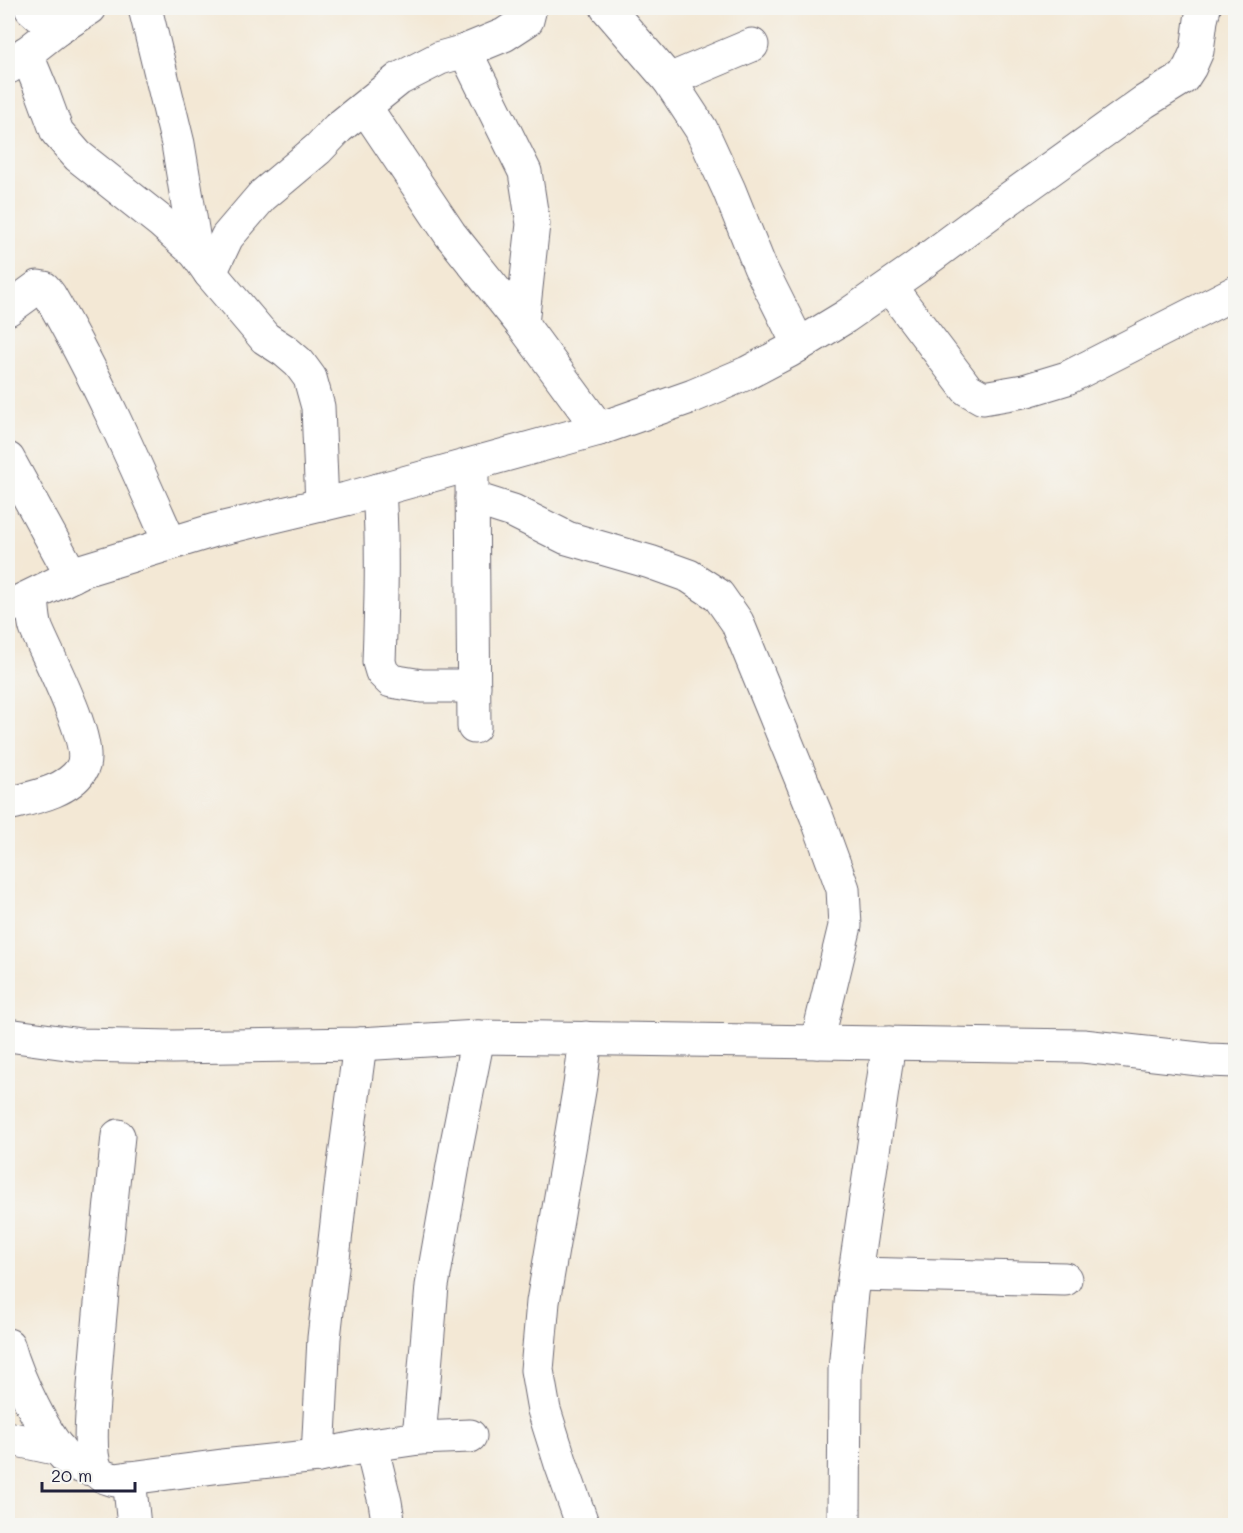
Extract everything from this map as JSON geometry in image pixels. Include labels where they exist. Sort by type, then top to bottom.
[{"type":"street","points":[[31,8],[56,30]]},
{"type":"street","points":[[90,8],[56,30],[17,61],[43,94],[57,132],[78,156],[160,221],[203,263],[265,338],[299,363],[310,378],[318,407],[322,505]]},
{"type":"street","points":[[145,8],[178,144],[203,263]]},
{"type":"street","points":[[203,263],[262,196],[338,128],[399,79],[440,58],[465,51],[504,35],[527,20],[530,8]]},
{"type":"street","points":[[607,8],[669,80],[701,129],[729,189],[759,267],[799,345]]},
{"type":"street","points":[[8,804],[39,796],[69,783],[85,762],[80,734],[65,690],[35,625],[20,601],[84,570],[170,543],[379,490],[599,429],[693,396],[747,373],[799,345],[890,287],[1144,102],[1183,78],[1197,51],[1204,8]]},
{"type":"street","points":[[669,80],[752,45]]},
{"type":"street","points":[[465,51],[525,172],[533,224],[522,324]]},
{"type":"street","points":[[365,107],[450,234],[522,324],[599,429]]},
{"type":"street","points":[[8,309],[38,287],[44,288],[50,296],[111,410],[170,543]]},
{"type":"street","points":[[890,287],[968,389],[983,398],[1024,392],[1067,378],[1236,292]]},
{"type":"street","points":[[8,459],[72,576]]},
{"type":"street","points":[[471,465],[474,727]]},
{"type":"street","points":[[379,490],[382,542],[379,662],[382,672],[391,681],[422,686],[474,686]]},
{"type":"street","points":[[472,498],[513,511],[567,538],[689,576],[718,595],[737,622],[816,815],[843,889],[845,926],[817,1042]]},
{"type":"street","points":[[8,1035],[81,1045],[172,1047],[360,1044],[478,1037],[1083,1046],[1236,1061]]},
{"type":"street","points":[[419,1438],[432,1286],[478,1037]]},
{"type":"street","points":[[583,1526],[544,1410],[537,1370],[543,1302],[580,1085],[585,1038]]},
{"type":"street","points":[[843,1526],[845,1370],[855,1274],[889,1043]]},
{"type":"street","points":[[318,1456],[324,1338],[360,1044]]},
{"type":"street","points":[[118,1136],[99,1308],[92,1425],[92,1454],[96,1470],[102,1476],[115,1480],[318,1456],[419,1438],[470,1436]]},
{"type":"street","points":[[855,1274],[1065,1279]]},
{"type":"street","points":[[8,1346],[11,1358],[36,1412],[59,1449],[71,1462],[96,1470]]},
{"type":"street","points":[[8,1438],[59,1449]]},
{"type":"street","points":[[371,1445],[386,1502],[389,1526]]},
{"type":"street","points":[[129,1478],[134,1526]]}]
